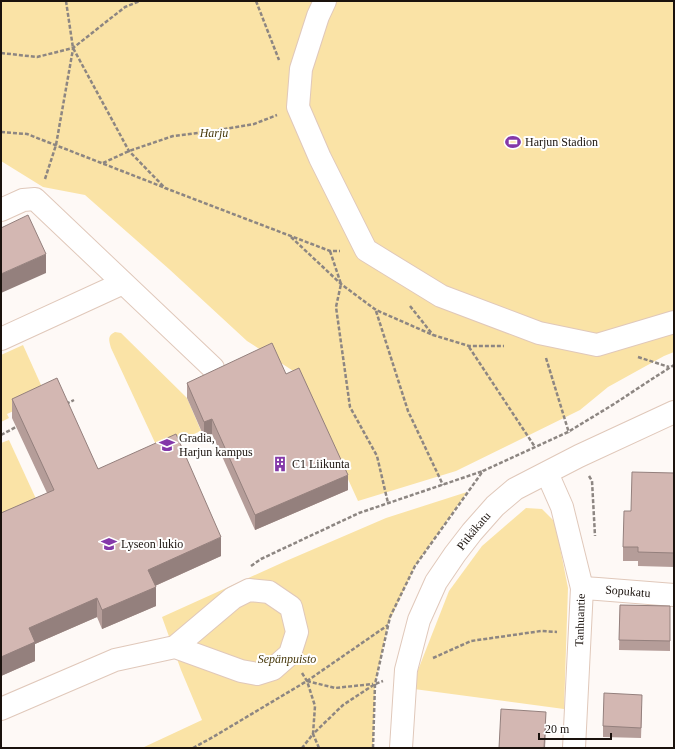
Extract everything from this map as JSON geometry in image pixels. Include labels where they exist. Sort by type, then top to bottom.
[{"type":"street","points":[[325,1],[318,16],[301,69],[298,107],[320,158],[366,250],[442,296],[538,333],[597,345],[674,322]]},
{"type":"street","points":[[1,210],[24,200],[35,199],[213,368]]},
{"type":"street","points":[[1,339],[123,283]]},
{"type":"street","name":"Pitkäkatu","points":[[401,748],[406,670],[419,620],[436,582],[472,532],[495,506],[515,489],[579,456],[674,412]]},
{"type":"street","name":"Tanhuantie","points":[[547,473],[562,507],[582,588],[574,748]]},
{"type":"street","name":"Sopukatu","points":[[582,588],[674,595]]},
{"type":"street","points":[[1,709],[115,660],[175,646],[233,598],[250,590],[269,592],[291,607],[297,632],[290,654],[273,669],[257,674],[241,671],[175,646]]},
{"type":"path","points":[[35,199],[43,187],[56,145],[73,48],[66,1]]},
{"type":"path","points":[[1,53],[37,57],[73,48],[125,7],[140,1]]},
{"type":"path","points":[[256,1],[281,65]]},
{"type":"path","points":[[73,48],[129,151],[165,188]]},
{"type":"path","points":[[103,164],[129,151],[173,136],[254,124],[298,107]]},
{"type":"path","points":[[1,132],[27,134],[330,251],[366,250]]},
{"type":"path","points":[[330,251],[341,284],[336,307],[350,407],[377,456],[388,503]]},
{"type":"path","points":[[376,310],[408,411],[443,485]]},
{"type":"path","points":[[538,333],[568,432]]},
{"type":"path","points":[[469,346],[535,447]]},
{"type":"path","points":[[61,406],[74,400]]},
{"type":"path","points":[[1,435],[16,427]]},
{"type":"path","points":[[261,559],[359,513],[483,471]]},
{"type":"path","points":[[193,748],[307,681],[388,624],[375,684],[373,748]]},
{"type":"path","points":[[406,670],[470,641],[541,631],[580,633]]},
{"type":"path","points":[[307,681],[335,688],[375,684]]},
{"type":"path","points":[[307,681],[315,706],[313,734],[319,748]]},
{"type":"path","points":[[302,748],[313,734],[343,705],[375,684]]},
{"type":"green space","name":"Harju","points":[[1,1],[674,1],[674,352],[608,387],[580,410],[456,471],[358,501],[301,376],[247,341],[169,269],[85,195],[43,187],[1,161]]},
{"type":"green space","points":[[115,332],[121,333],[187,398],[201,431],[158,449],[111,348],[109,340]]},
{"type":"green space","points":[[23,345],[46,396],[7,414],[9,418],[1,422],[1,355]]},
{"type":"green space","points":[[9,440],[37,501],[1,533],[1,443]]},
{"type":"green space","name":"Sepänpuisto","points":[[467,492],[415,566],[388,624],[375,684],[373,748],[142,748],[202,720],[181,670],[162,617],[386,518]]},
{"type":"green space","points":[[526,508],[542,509],[555,522],[568,588],[564,709],[414,689],[418,670],[449,591],[482,546]]},
{"type":"building","points":[[28,215],[46,254],[1,274],[1,228]]},
{"type":"building","name":"C1 Liikunta","points":[[272,343],[286,374],[299,368],[348,475],[255,515],[212,419],[204,422],[187,383]]},
{"type":"building","name":"Lyseon lukio","points":[[57,378],[98,469],[176,434],[221,537],[148,570],[156,587],[102,610],[97,598],[29,628],[35,642],[1,657],[1,513],[54,490],[12,399]]},
{"type":"building","points":[[632,472],[674,473],[674,553],[638,552],[638,547],[623,547],[624,511],[631,511]]},
{"type":"building","points":[[620,605],[670,606],[670,641],[619,640]]},
{"type":"building","points":[[604,693],[642,695],[641,728],[603,726]]},
{"type":"building","points":[[501,709],[546,712],[544,748],[499,748]]},
{"type":"place","name":"Harjun Stadion","points":[[513,142]]},
{"type":"place","name":"Gradia, Harjun kampus","points":[[167,445]]},
{"type":"place","name":"C1 Liikunta","points":[[280,464]]},
{"type":"place","name":"Lyseon lukio","points":[[109,544]]}]
